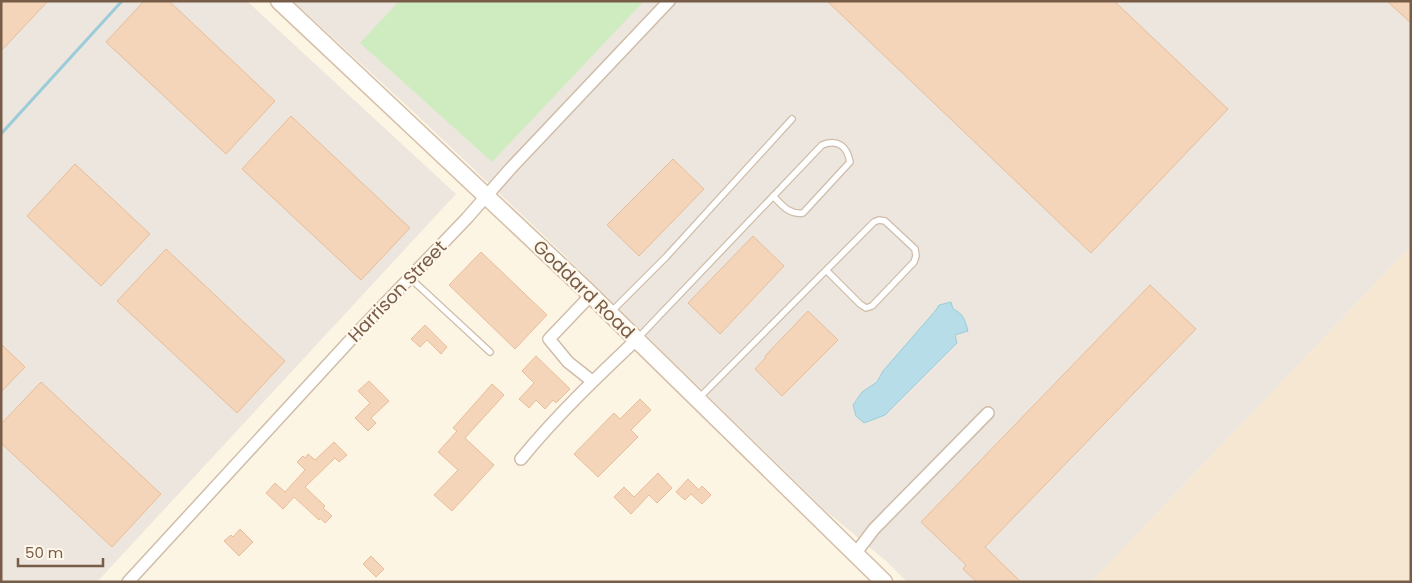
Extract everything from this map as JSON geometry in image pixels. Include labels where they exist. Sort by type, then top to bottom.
[{"type":"main road","name":"Goddard Road","points":[[279,1],[591,295],[884,582]]},
{"type":"street","name":"Harrison Street","points":[[128,582],[209,491],[669,1]]},
{"type":"street","points":[[591,295],[549,339],[568,362],[592,381]]},
{"type":"street","points":[[521,459],[544,430],[636,340]]},
{"type":"street","points":[[855,554],[874,529],[988,413]]},
{"type":"lane","points":[[609,313],[666,257],[792,119]]},
{"type":"lane","points":[[636,340],[773,196],[822,145],[831,142],[838,144],[848,152],[850,162],[803,212],[796,214],[789,211],[773,196]]},
{"type":"lane","points":[[697,400],[874,222],[879,220],[885,221],[915,249],[916,256],[914,262],[872,306],[866,308],[827,271]]},
{"type":"lane","points":[[410,277],[490,352]]},
{"type":"shaded area","points":[[1,1],[247,1],[456,194],[97,582],[1,582]]},
{"type":"shaded area","points":[[293,1],[1411,1],[1411,246],[1091,582],[907,582],[886,561],[826,511],[558,249]]},
{"type":"shaded area","points":[[1411,246],[1411,582],[1091,582]]},
{"type":"green space","points":[[399,1],[644,1],[492,162],[360,43]]},
{"type":"water","points":[[951,302],[953,309],[963,317],[968,331],[955,335],[957,343],[885,415],[864,423],[856,416],[853,405],[862,392],[877,382],[883,371],[939,305]]},
{"type":"building","points":[[1,1],[48,1],[1,51]]},
{"type":"building","points":[[144,1],[169,1],[275,101],[226,154],[106,42]]},
{"type":"building","points":[[827,1],[1114,1],[1228,109],[1091,253]]},
{"type":"building","points":[[1387,1],[1411,1],[1411,23]]},
{"type":"building","points":[[291,116],[410,228],[361,280],[242,169]]},
{"type":"building","points":[[673,159],[704,189],[639,256],[607,225]]},
{"type":"building","points":[[75,164],[150,234],[101,286],[27,216]]},
{"type":"building","points":[[753,236],[784,266],[720,334],[688,303]]},
{"type":"building","points":[[166,249],[285,361],[237,413],[117,301]]},
{"type":"building","points":[[481,252],[547,315],[515,349],[449,285]]},
{"type":"building","points":[[1150,285],[1196,329],[985,547],[1021,582],[977,582],[963,569],[966,565],[921,522]]},
{"type":"building","points":[[808,311],[838,340],[782,396],[755,369]]},
{"type":"building","points":[[425,325],[447,347],[441,354],[427,340],[420,347],[411,339]]},
{"type":"building","points":[[1,344],[25,367],[1,392]]},
{"type":"building","points":[[536,356],[570,389],[556,403],[553,400],[545,409],[536,400],[529,408],[519,399],[534,383],[522,371]]},
{"type":"building","points":[[369,381],[389,401],[371,418],[376,423],[368,431],[355,418],[370,403],[358,391]]},
{"type":"building","points":[[41,382],[161,494],[112,547],[1,443],[1,424]]},
{"type":"building","points":[[492,384],[504,395],[465,438],[494,465],[452,511],[434,495],[458,470],[438,452],[457,431],[453,428]]},
{"type":"building","points":[[640,399],[651,410],[631,430],[638,437],[598,477],[574,454],[614,413],[620,419]]},
{"type":"building","points":[[334,442],[347,455],[339,462],[335,458],[305,487],[325,506],[323,508],[332,516],[325,523],[320,518],[319,520],[294,497],[283,509],[266,493],[275,483],[285,492],[305,470],[297,462],[308,454],[315,460]]},
{"type":"building","points":[[658,473],[672,488],[657,503],[649,495],[631,514],[614,497],[624,487],[634,497]]},
{"type":"building","points":[[688,479],[699,490],[702,486],[711,495],[702,504],[691,494],[685,500],[676,492]]},
{"type":"building","points":[[240,529],[253,542],[239,556],[224,541],[231,535],[233,537]]},
{"type":"building","points":[[371,556],[384,569],[376,577],[363,564]]},
{"type":"waterway","points":[[1,134],[122,1]]}]
